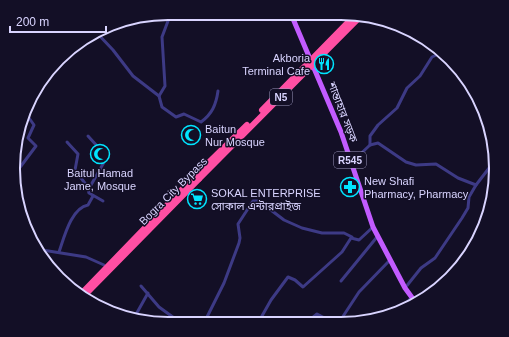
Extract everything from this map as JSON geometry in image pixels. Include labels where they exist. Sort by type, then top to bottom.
[{"type":"highway","name":"Bogra City Bypass","points":[[87,293],[197,177],[350,20]]},
{"type":"highway","name":"Bogra City Bypass","points":[[84,290],[355,21]]},
{"type":"highway","points":[[130,249],[143,244]]},
{"type":"main road","name":"শান্তাহার সড়ক","points":[[294,20],[341,132],[377,237],[411,298]]},
{"type":"street","points":[[168,20],[162,37],[165,86],[160,96],[162,107],[176,117],[184,114],[201,122],[213,109],[218,91]]},
{"type":"street","points":[[100,37],[133,76],[160,96]]},
{"type":"street","points":[[370,145],[370,136],[378,125],[397,108],[407,88],[420,76],[432,57],[436,55]]},
{"type":"street","points":[[20,167],[36,146],[28,138],[34,124],[29,118]]},
{"type":"street","points":[[87,186],[91,185],[107,157],[88,136]]},
{"type":"street","points":[[67,142],[78,154],[78,161],[74,166],[75,170],[87,186],[89,193],[103,201]]},
{"type":"street","points":[[351,163],[370,145],[378,143],[406,162],[411,164],[436,164],[458,178],[476,185]]},
{"type":"street","points":[[405,288],[421,268],[434,258],[462,218],[468,208],[469,197],[489,168]]},
{"type":"street","points":[[60,252],[69,223],[84,206],[88,205],[93,196]]},
{"type":"street","points":[[207,317],[224,283],[239,244],[240,238],[238,224],[253,201],[259,201],[284,220],[302,228],[322,233],[344,233],[359,240],[373,226]]},
{"type":"street","points":[[262,317],[271,300],[288,277],[295,280],[303,287],[342,252],[352,237]]},
{"type":"street","points":[[341,281],[377,237]]},
{"type":"street","points":[[44,250],[86,257],[104,264]]},
{"type":"street","points":[[342,317],[359,292],[390,260]]},
{"type":"street","points":[[141,286],[159,307],[173,317]]},
{"type":"street","points":[[137,313],[148,293]]},
{"type":"street","points":[[313,317],[317,314],[323,317]]},
{"type":"place","name":"Akboria Terminal Cafe","points":[[324,64]]},
{"type":"place","name":"Baitun Nur Mosque","points":[[191,135]]},
{"type":"place","name":"Baitul Hamad Jame, Mosque","points":[[100,154]]},
{"type":"place","name":"New Shafi Pharmacy, Pharmacy","points":[[350,187]]},
{"type":"place","name":"SOKAL ENTERPRISE সোকাল এন্টারপ্রাইজ","points":[[197,199]]}]
